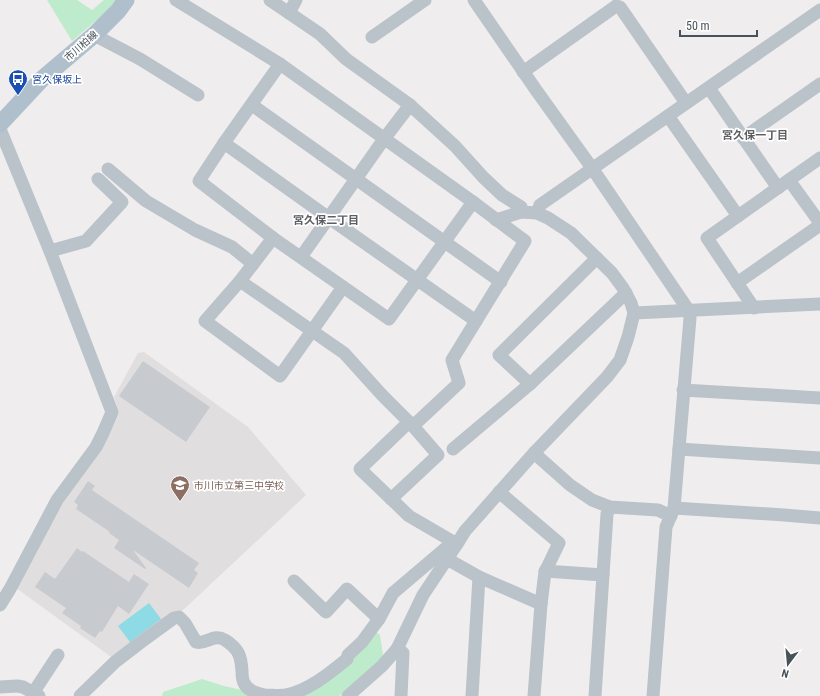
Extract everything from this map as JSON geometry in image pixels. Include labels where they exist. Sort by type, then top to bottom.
[{"type":"main road","name":"市川柏線","points":[[0,124],[42,79],[94,35],[118,11],[126,0]]},
{"type":"street","points":[[176,0],[280,64],[525,241],[452,360],[459,383],[360,469],[409,516],[455,543]]},
{"type":"street","points":[[270,0],[320,34],[346,59],[410,105],[455,146],[483,177],[502,195],[521,207],[521,212]]},
{"type":"street","points":[[289,13],[296,0]]},
{"type":"street","points":[[372,37],[425,0]]},
{"type":"street","points":[[474,0],[523,72],[592,168],[689,311],[690,318],[679,449],[672,512],[666,527],[653,696]]},
{"type":"street","points":[[523,72],[616,6],[620,7],[686,104]]},
{"type":"street","points":[[537,213],[540,205],[820,10]]},
{"type":"street","points":[[94,35],[140,59],[198,95]]},
{"type":"street","points":[[280,64],[199,181],[273,238],[389,319],[473,202]]},
{"type":"street","points":[[744,138],[820,84]]},
{"type":"street","points":[[709,88],[744,138],[783,184],[820,224],[737,283]]},
{"type":"street","points":[[252,105],[501,282]]},
{"type":"street","points":[[301,258],[384,138],[410,105]]},
{"type":"street","points":[[668,116],[738,216]]},
{"type":"street","points":[[0,129],[50,251],[112,412],[96,447],[57,500],[0,605]]},
{"type":"street","points":[[224,143],[476,321]]},
{"type":"street","points":[[754,308],[707,238],[820,158]]},
{"type":"street","points":[[108,169],[146,201],[194,230],[232,247],[254,264]]},
{"type":"street","points":[[50,251],[86,241],[122,202],[98,179]]},
{"type":"street","points":[[80,696],[115,662],[174,618],[179,617],[196,642],[200,643],[218,637],[224,639],[236,650],[240,656],[243,681],[252,692],[274,696],[287,695],[325,677],[347,659],[348,656],[362,642],[379,619],[394,594],[455,543],[534,453],[607,377],[620,360],[634,313],[631,303],[623,288],[612,273],[571,233],[548,218],[537,213],[521,212],[496,220]]},
{"type":"street","points":[[273,238],[254,264],[205,321],[280,376],[344,288]]},
{"type":"street","points":[[530,384],[499,355],[597,258]]},
{"type":"street","points":[[240,281],[344,353],[438,455],[391,499]]},
{"type":"street","points":[[454,449],[530,384],[626,293]]},
{"type":"street","points":[[634,313],[754,308],[818,301]]},
{"type":"street","points":[[683,390],[820,398]]},
{"type":"street","points":[[679,449],[820,458]]},
{"type":"street","points":[[534,453],[570,486],[592,500],[610,507],[672,512],[784,515],[820,518]]},
{"type":"street","points":[[499,492],[559,542],[545,571],[534,696]]},
{"type":"street","points":[[595,696],[607,514],[610,507]]},
{"type":"street","points":[[348,696],[382,666],[397,649],[423,596],[447,559],[455,543]]},
{"type":"street","points":[[447,559],[479,577],[541,604]]},
{"type":"street","points":[[545,571],[603,575]]},
{"type":"street","points":[[472,696],[479,577]]},
{"type":"street","points":[[294,581],[326,612],[347,589],[379,619]]},
{"type":"street","points":[[397,649],[403,653],[401,696]]},
{"type":"street","points":[[0,687],[23,687],[36,694],[58,655]]},
{"type":"shaded area","name":"市川市立第三中学校","points":[[144,352],[248,427],[306,495],[182,611],[173,614],[114,659],[16,588],[57,509],[99,450],[119,412],[114,397],[138,353]]},
{"type":"green space","points":[[47,0],[77,0],[92,10],[104,0],[116,0],[105,13],[72,41]]},
{"type":"green space","points":[[375,631],[380,635],[383,655],[377,667],[339,696],[293,696]]},
{"type":"green space","points":[[202,679],[242,690],[251,696],[162,696],[163,692]]},
{"type":"water","points":[[149,603],[161,619],[130,642],[118,626]]},
{"type":"building","points":[[143,361],[210,407],[186,442],[119,396]]},
{"type":"building","points":[[88,481],[95,486],[92,490],[199,563],[194,570],[198,573],[189,588],[133,550],[146,568],[145,569],[114,548],[119,540],[109,533],[110,532],[76,509],[78,505],[74,502]]},
{"type":"building","points":[[77,548],[129,582],[134,574],[149,584],[129,614],[118,606],[102,632],[100,631],[95,638],[62,613],[66,608],[35,587],[45,572],[55,579]]},
{"type":"place","name":"宮久保坂上","points":[[18,96]]},
{"type":"place","name":"市川市立第三中学校","points":[[180,502]]},
{"type":"district","name":"宮久保一丁目","points":[[755,135]]},
{"type":"district","name":"宮久保二丁目","points":[[326,220]]}]
